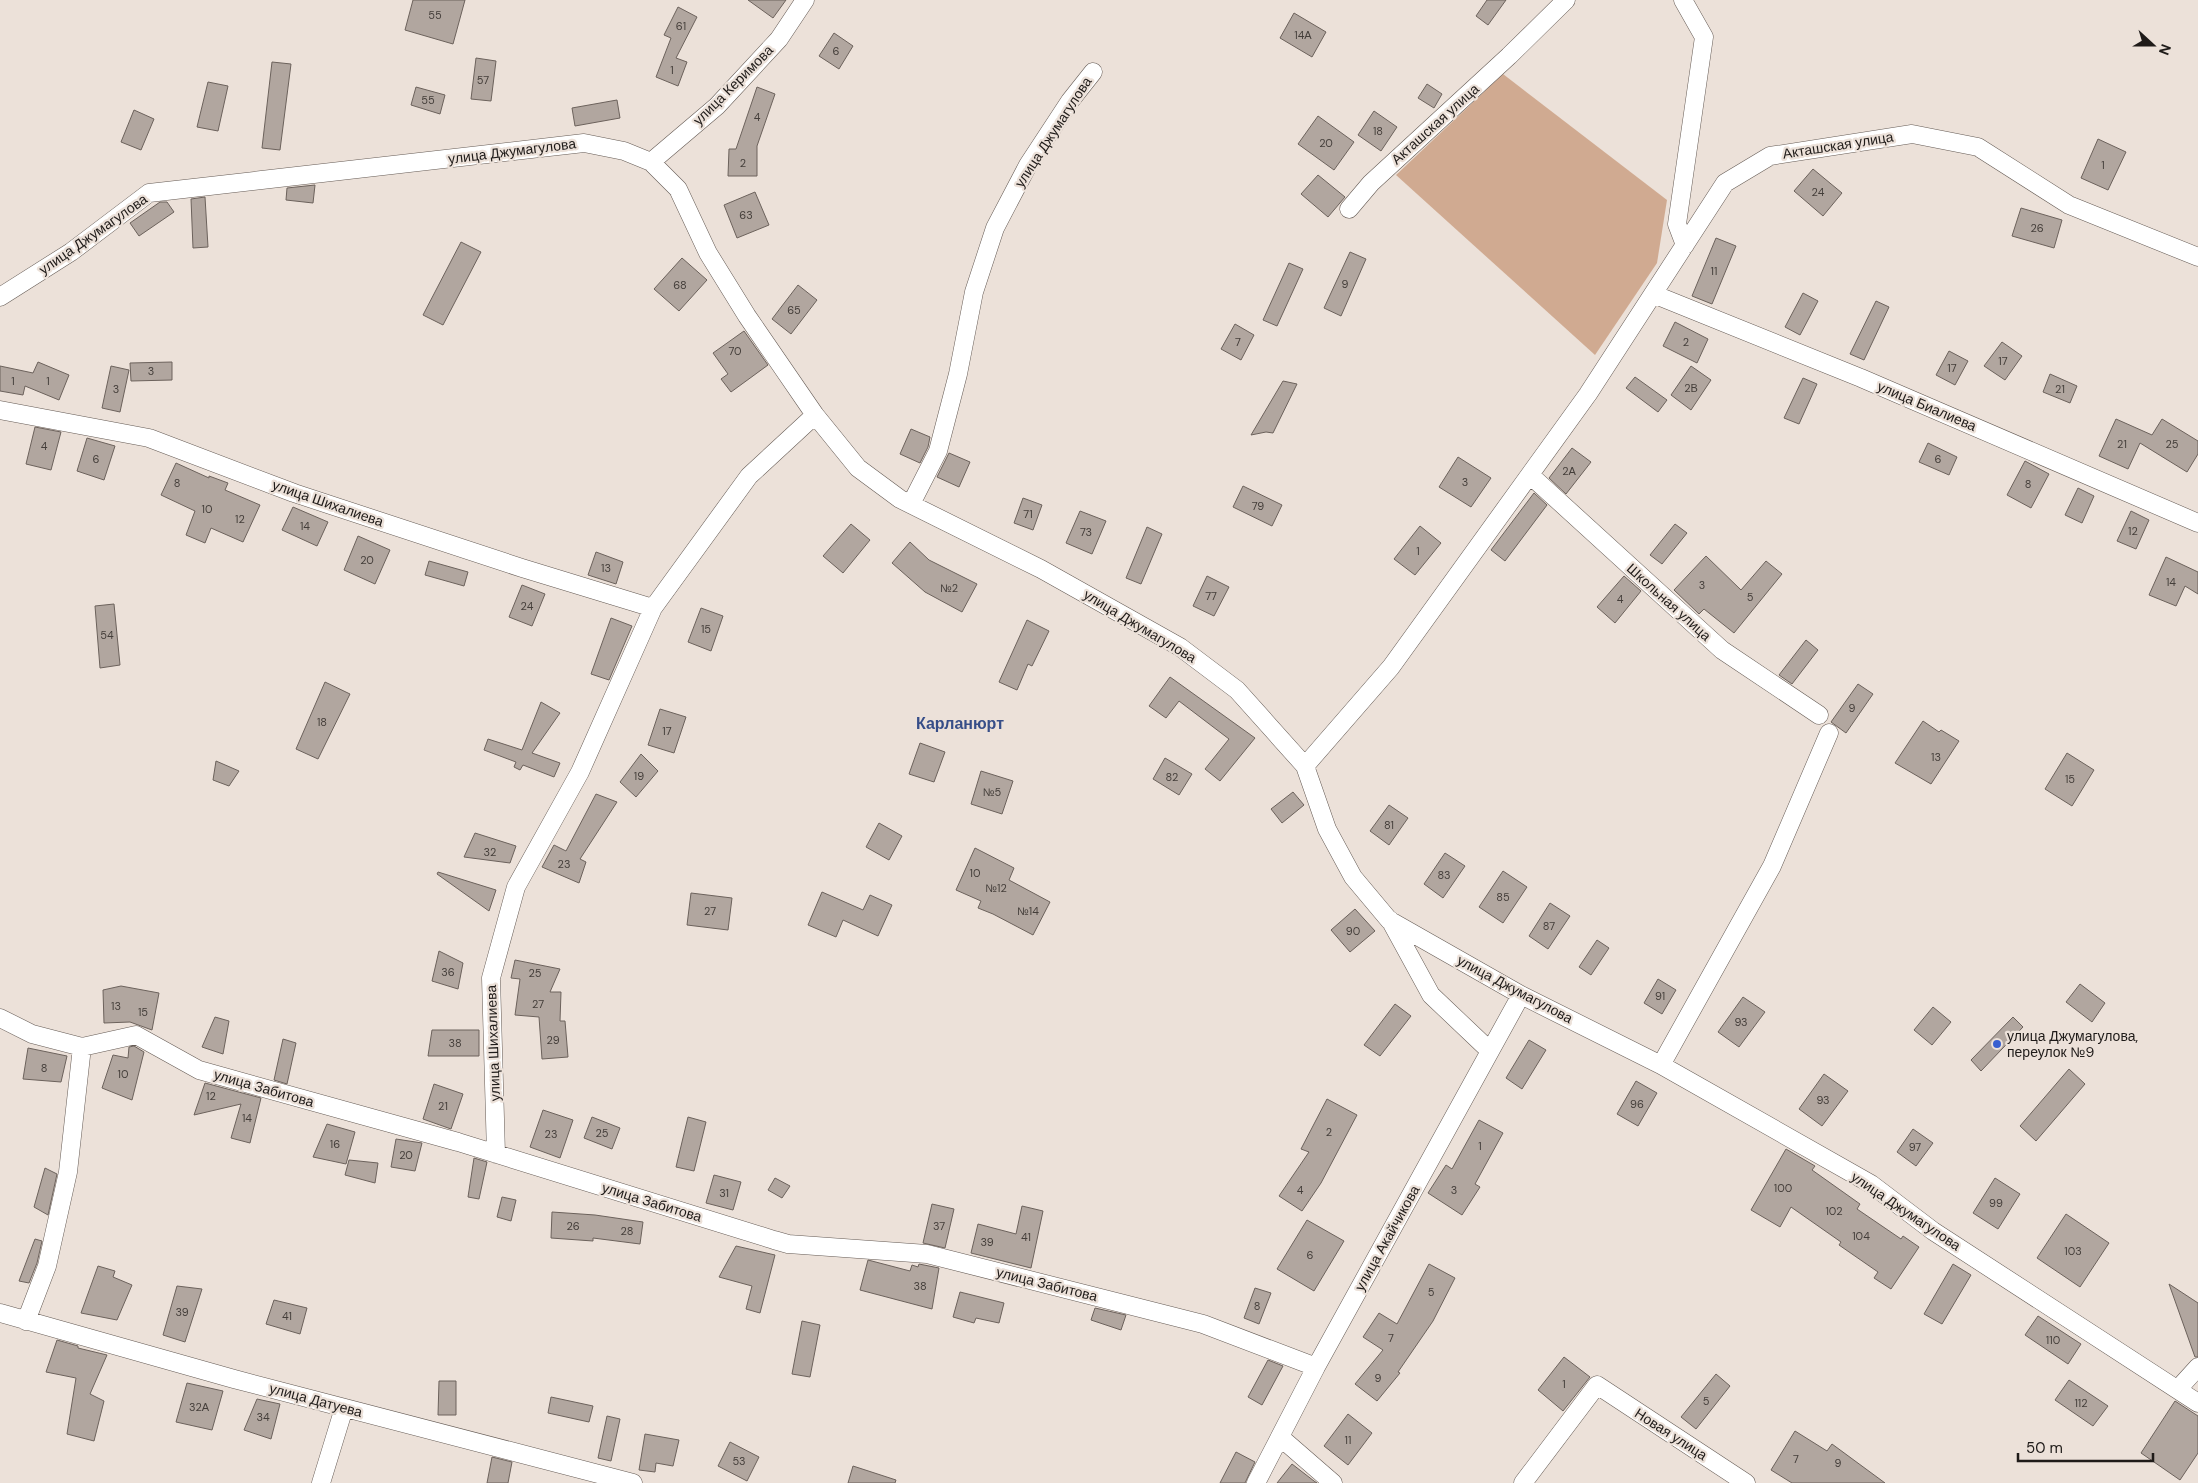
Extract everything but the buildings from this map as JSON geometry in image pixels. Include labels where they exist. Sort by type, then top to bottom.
[{"type":"street","name":"улица Керимова","points":[[651,162],[717,106],[779,39],[805,0]]},
{"type":"street","name":"Акташская улица","points":[[1349,209],[1371,183],[1509,56],[1566,0]]},
{"type":"street","points":[[1683,0],[1704,37],[1677,224],[1685,245]]},
{"type":"street","name":"улица Джумагулова","points":[[911,504],[938,451],[958,374],[974,292],[995,228],[1028,166],[1070,101],[1093,72]]},
{"type":"street","name":"Акташская улица","points":[[1305,766],[1391,667],[1530,475],[1588,394],[1725,183],[1770,156],[1912,134],[1978,147],[2069,204],[2198,257]]},
{"type":"street","name":"улица Джумагулова","points":[[0,297],[71,252],[149,193],[584,143],[624,151],[651,162],[678,189],[708,253],[747,316],[815,415],[858,468],[900,499],[1041,569],[1180,647],[1237,690],[1305,766],[1327,829],[1353,878],[1390,920],[1521,994],[1661,1065],[1870,1184],[1934,1231],[2198,1403]]},
{"type":"street","name":"улица Биалиева","points":[[1653,294],[1861,378],[2198,524]]},
{"type":"street","name":"улица Шихалиева","points":[[0,410],[150,438],[294,493],[522,568],[653,608]]},
{"type":"street","name":"улица Шихалиева","points":[[496,1154],[491,978],[516,886],[580,772],[653,608],[749,476],[815,415]]},
{"type":"street","name":"Школьная улица","points":[[1530,475],[1722,650],[1819,715]]},
{"type":"street","points":[[1661,1065],[1772,866],[1829,733]]},
{"type":"street","points":[[1390,920],[1431,995],[1490,1051]]},
{"type":"street","name":"улица Акайчикова","points":[[1256,1483],[1316,1367],[1521,994]]},
{"type":"street","name":"улица Забитова","points":[[0,1018],[32,1034],[82,1047],[136,1035],[199,1070],[496,1154],[788,1244],[927,1254],[1203,1324],[1316,1367]]},
{"type":"street","points":[[26,1321],[47,1266],[68,1172],[82,1047]]},
{"type":"street","name":"улица Датуева","points":[[0,1313],[344,1408],[633,1483]]},
{"type":"street","points":[[2178,1389],[2198,1367]]},
{"type":"street","name":"Новая улица","points":[[1523,1483],[1597,1385],[1746,1483]]},
{"type":"street","points":[[321,1483],[344,1408]]},
{"type":"street","points":[[1280,1437],[1333,1483]]},
{"type":"shaded area","points":[[1503,74],[1667,200],[1657,263],[1595,355],[1396,175]]},
{"type":"place","name":"улица Джумагулова, переулок №9","points":[[1997,1044]]},
{"type":"district","name":"Карланюрт","points":[[960,723]]}]
